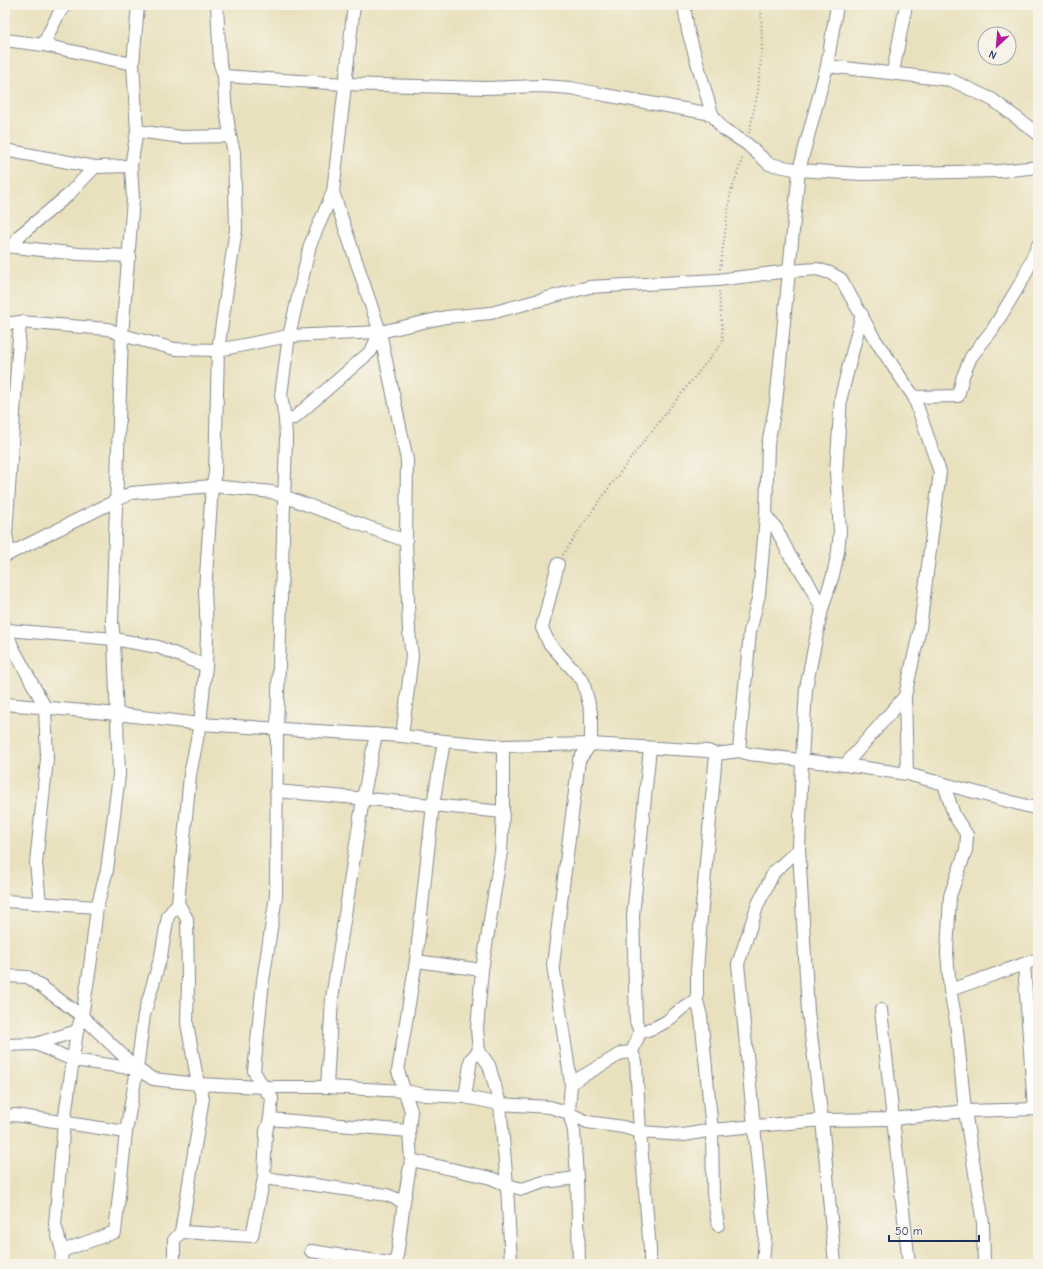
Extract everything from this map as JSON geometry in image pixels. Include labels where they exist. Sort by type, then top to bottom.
[{"type":"street","points":[[43,45],[58,15],[65,5]]},
{"type":"street","points":[[61,1264],[62,1251],[55,1224],[64,1123],[77,1031],[82,1016],[90,967],[97,907],[107,870],[120,776],[112,622],[122,335],[130,256],[133,199],[131,166],[137,132],[133,64],[138,5]]},
{"type":"street","points":[[62,1251],[115,1232],[126,1132],[137,1069],[144,1015],[161,956],[168,916],[178,903],[190,775],[200,724],[206,666],[207,634],[205,591],[212,486],[215,474],[218,350],[236,229],[234,158],[225,102],[224,76],[220,64],[217,5]]},
{"type":"street","points":[[180,1232],[252,1236],[264,1178],[266,1131],[270,1119],[272,1098],[263,1087],[254,1071],[263,981],[276,896],[277,728],[285,497],[285,419],[281,395],[289,336],[310,245],[333,192],[354,5]]},
{"type":"street","points":[[684,5],[688,31],[712,114],[722,128],[747,144],[769,164],[799,170],[861,174],[1000,171],[1038,167]]},
{"type":"street","points":[[739,750],[750,632],[759,594],[766,516],[768,444],[776,403],[799,170],[827,66],[837,5]]},
{"type":"street","points":[[893,72],[906,5]]},
{"type":"street","points":[[5,40],[43,45],[133,64]]},
{"type":"street","points":[[827,66],[893,72],[951,80],[993,100],[1038,134]]},
{"type":"street","points":[[224,76],[345,84],[485,88],[542,86],[564,87],[712,114]]},
{"type":"street","points":[[137,132],[182,137],[230,136]]},
{"type":"street","points":[[5,150],[96,167],[131,166]]},
{"type":"street","points":[[9,246],[67,196],[96,167]]},
{"type":"street","points":[[333,192],[380,332],[406,460],[406,540],[409,632],[412,656],[402,736]]},
{"type":"street","points":[[914,397],[958,396],[963,376],[971,357],[993,330],[1024,276],[1038,245]]},
{"type":"street","points":[[9,246],[79,254],[130,256]]},
{"type":"street","points":[[5,324],[20,322],[108,329],[122,335],[175,349],[218,350],[289,336],[380,332],[446,317],[491,313],[589,287],[718,280],[816,269],[830,273],[841,279],[862,314],[874,338],[914,397],[940,472],[920,628],[905,696],[907,774]]},
{"type":"street","points":[[835,1264],[822,1120],[808,1012],[799,849],[806,688],[822,609],[833,575],[838,552],[840,531],[836,474],[841,397],[862,314]]},
{"type":"street","points":[[20,322],[6,534],[7,555],[132,493],[212,486],[272,492],[406,540]]},
{"type":"street","points":[[285,419],[294,418],[371,351],[380,332]]},
{"type":"street","points":[[766,516],[776,528],[790,556],[807,580],[822,609]]},
{"type":"street","points":[[558,564],[542,628],[549,643],[583,680],[591,712],[591,744],[579,760],[553,965],[572,1083],[569,1113],[574,1131],[577,1178],[579,1264]]},
{"type":"street","points":[[40,903],[36,862],[47,759],[45,707],[12,646],[6,628],[114,639],[158,647],[206,666]]},
{"type":"street","points":[[845,765],[905,696]]},
{"type":"street","points":[[5,704],[117,714],[200,724],[376,734],[444,742],[503,746],[591,744],[708,751],[716,754],[739,750],[749,754],[907,774],[1038,809]]},
{"type":"street","points":[[327,1087],[332,998],[363,799],[376,734]]},
{"type":"street","points":[[311,1252],[396,1264],[404,1202],[412,1160],[409,1131],[411,1111],[398,1071],[416,960],[433,805],[444,742]]},
{"type":"street","points":[[503,746],[503,812],[501,852],[482,970],[477,1029],[479,1051],[490,1065],[500,1104],[507,1185],[511,1264]]},
{"type":"street","points":[[650,748],[633,916],[636,1021],[640,1032],[632,1052],[636,1062],[650,1264]]},
{"type":"street","points":[[716,754],[701,916],[697,1001],[701,1016],[712,1130],[713,1193],[718,1225]]},
{"type":"street","points":[[944,784],[954,815],[967,835],[966,850],[950,896],[947,953],[950,990],[956,1022],[965,1111],[983,1223],[984,1264]]},
{"type":"street","points":[[276,791],[391,800],[503,812]]},
{"type":"street","points":[[762,1264],[765,1237],[738,964],[758,904],[774,872],[799,849]]},
{"type":"street","points":[[5,901],[97,907]]},
{"type":"street","points":[[174,1264],[174,1240],[180,1232],[203,1098],[198,1084],[187,1023],[187,919],[178,903]]},
{"type":"street","points":[[950,990],[1038,959]]},
{"type":"street","points":[[416,960],[482,970]]},
{"type":"street","points":[[5,976],[28,977],[82,1016],[137,1069],[153,1080],[263,1087],[327,1087],[405,1091],[425,1095],[465,1097],[500,1104],[550,1107],[569,1113],[586,1122],[623,1127],[640,1132],[684,1135],[712,1130],[822,1120],[894,1119],[965,1111],[1036,1109],[1024,964]]},
{"type":"street","points":[[640,1032],[656,1027],[666,1021],[686,1004],[697,1001]]},
{"type":"street","points":[[881,1010],[909,1264]]},
{"type":"street","points":[[5,1045],[36,1044],[77,1031]]},
{"type":"street","points":[[36,1044],[73,1060],[137,1069]]},
{"type":"street","points":[[465,1097],[471,1059],[479,1051]]},
{"type":"street","points":[[572,1083],[622,1053],[632,1052]]},
{"type":"street","points":[[5,1116],[14,1115],[126,1132]]},
{"type":"street","points":[[270,1119],[409,1131]]},
{"type":"street","points":[[412,1160],[491,1178],[507,1185],[522,1189],[544,1182],[577,1178]]},
{"type":"street","points":[[264,1178],[387,1195],[404,1202]]},
{"type":"path","points":[[558,564],[611,484],[659,421],[723,342],[718,280],[730,196],[747,144],[759,84],[762,49],[761,5]]}]
